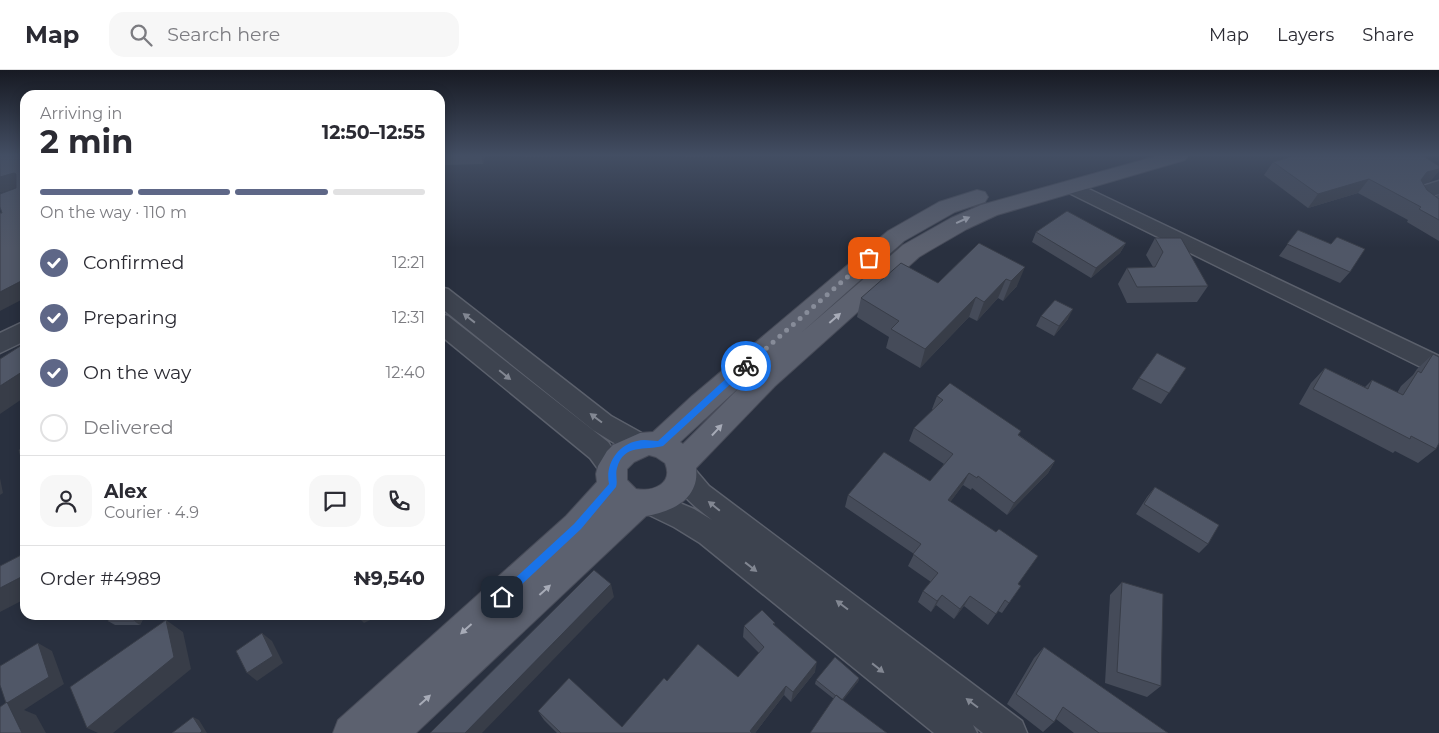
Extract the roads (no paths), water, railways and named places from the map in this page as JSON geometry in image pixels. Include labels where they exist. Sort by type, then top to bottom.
[{"type":"main road","points":[[649,444],[702,404],[869,258],[918,222],[947,207],[1012,187]]},
{"type":"main road","points":[[683,469],[766,379],[911,251],[960,221],[989,210],[1072,187]]},
{"type":"main road","points":[[649,444],[670,448],[678,456],[683,469],[680,485],[663,500],[629,490],[619,456],[627,449],[649,444]]},
{"type":"main road","points":[[351,733],[578,526],[629,490]]},
{"type":"main road","points":[[389,733],[629,490]]},
{"type":"street","points":[[1072,187],[1439,367]]},
{"type":"street","points":[[1439,188],[1423,192],[1421,195],[1424,200],[1439,210]]},
{"type":"street","points":[[445,299],[602,423],[649,444]]},
{"type":"street","points":[[445,326],[599,450],[629,490],[684,518],[710,534],[960,733]]},
{"type":"street","points":[[0,344],[20,333]]},
{"type":"street","points":[[683,469],[700,494],[721,511],[1010,733]]}]
